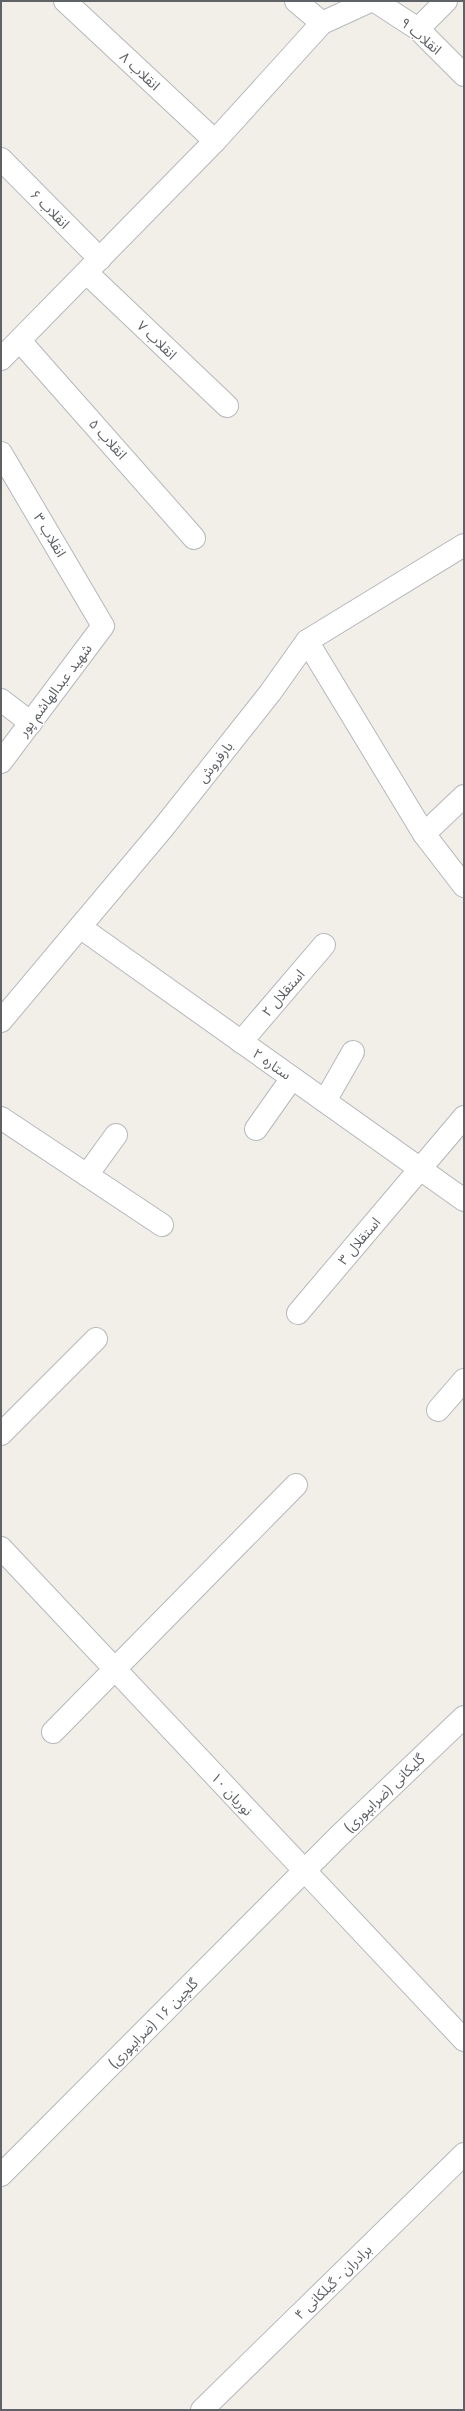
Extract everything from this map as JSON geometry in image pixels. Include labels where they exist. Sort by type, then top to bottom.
[{"type":"street","name":"انقلاب ۸","points":[[65,1],[215,141]]},
{"type":"street","points":[[296,1],[322,22]]},
{"type":"street","points":[[1,359],[215,141],[322,22],[370,1]]},
{"type":"street","name":"انقلاب ۹","points":[[375,1],[418,29],[464,75]]},
{"type":"street","points":[[418,29],[446,1]]},
{"type":"street","name":"انقلاب ۶","points":[[1,159],[93,266]]},
{"type":"street","name":"انقلاب ۷","points":[[93,266],[227,406]]},
{"type":"street","name":"انقلاب ۵","points":[[20,341],[194,538]]},
{"type":"street","name":"انقلاب ۳","points":[[1,453],[99,617]]},
{"type":"street","name":"بارفروش","points":[[1,1021],[168,822],[307,641],[464,545]]},
{"type":"street","name":"شهید عبدالهاشم پور","points":[[1,762],[103,626],[99,617]]},
{"type":"street","points":[[307,641],[424,834],[464,886]]},
{"type":"street","points":[[1,700],[31,723]]},
{"type":"street","points":[[424,834],[464,796]]},
{"type":"street","name":"ستاره ۲","points":[[80,927],[464,1200]]},
{"type":"street","name":"استقلال ۲","points":[[241,1042],[324,945]]},
{"type":"street","points":[[324,1101],[353,1052]]},
{"type":"street","points":[[256,1129],[292,1078]]},
{"type":"street","name":"استقلال ۳","points":[[298,1313],[464,1117]]},
{"type":"street","points":[[1,1118],[162,1226]]},
{"type":"street","points":[[87,1175],[116,1135]]},
{"type":"street","points":[[1,1434],[96,1339]]},
{"type":"street","points":[[438,1410],[464,1380]]},
{"type":"street","points":[[53,1732],[296,1485]]},
{"type":"street","name":"نوریان ۱۰","points":[[1,1548],[464,2040]]},
{"type":"street","name":"گلیکانی (ضرابپوری)","points":[[305,1871],[339,1836],[464,1717]]},
{"type":"street","name":"گلچین ۱۶ (ضرابپوری)","points":[[1,2175],[305,1871]]},
{"type":"street","name":"برادران - گیلکانی ۴","points":[[202,2410],[464,2154]]}]
